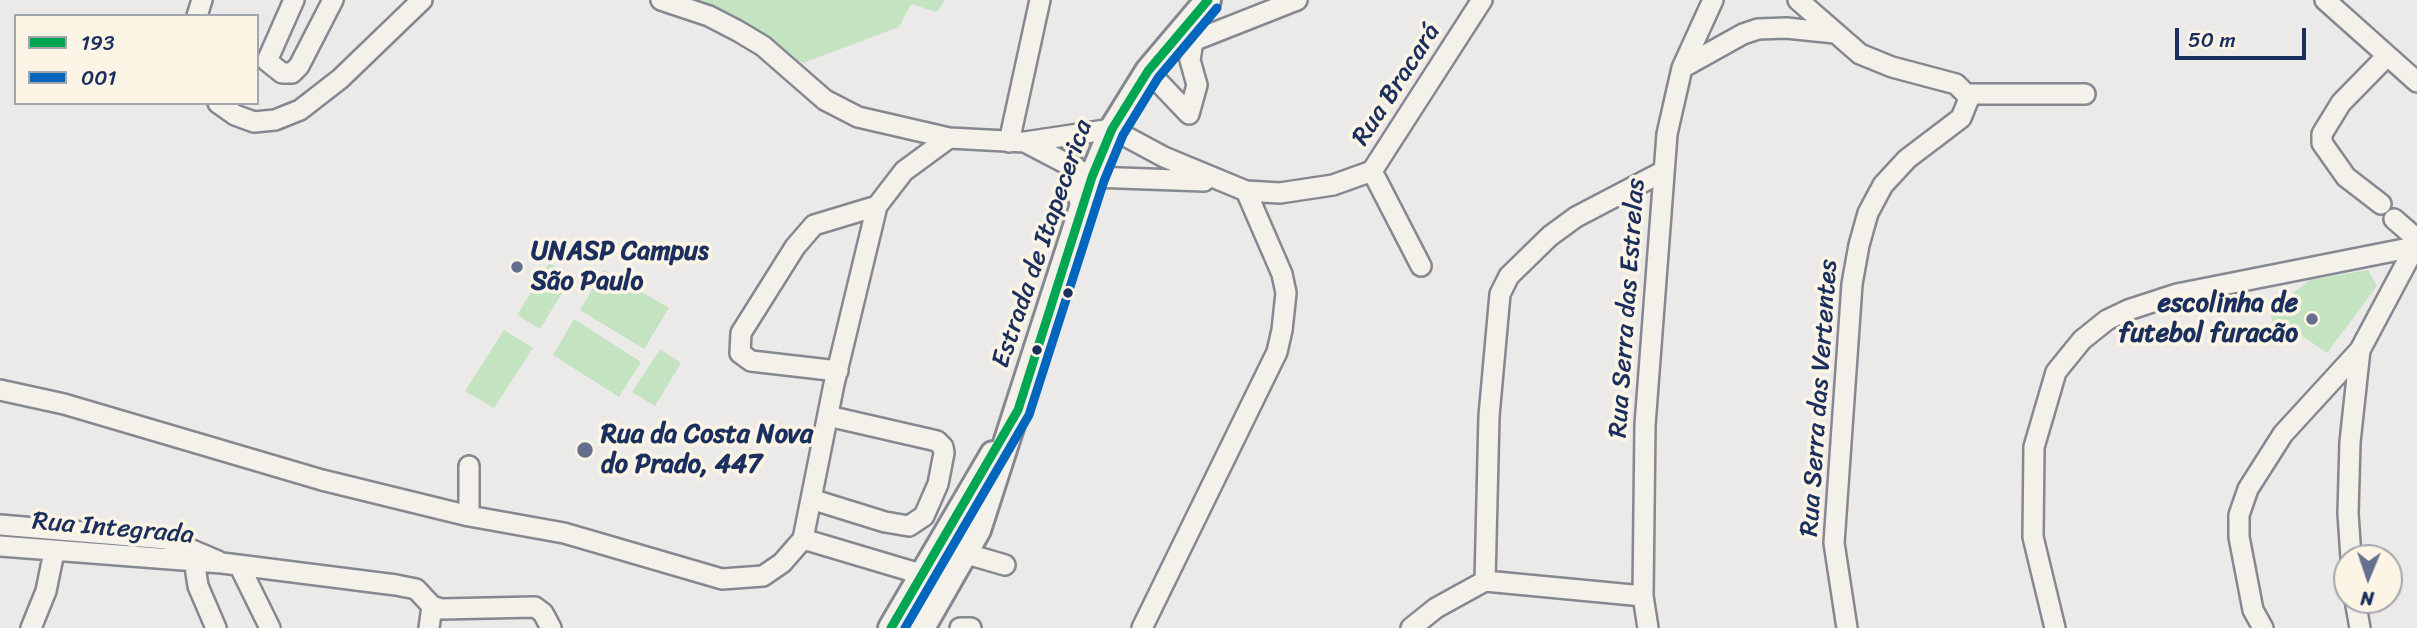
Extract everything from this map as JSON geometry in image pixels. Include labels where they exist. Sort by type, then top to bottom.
[{"type":"main road","name":"Estrada de Itapecerica","points":[[922,628],[967,554],[1018,410],[1083,204],[1082,172],[1148,71],[1185,39],[1208,0]]},
{"type":"main road","name":"Estrada de Itapecerica","points":[[891,628],[1018,410]]},
{"type":"street","points":[[294,0],[267,61],[282,73],[292,73],[299,66],[333,0]]},
{"type":"street","points":[[221,105],[235,115],[254,122],[275,120],[300,110],[340,79],[422,0]]},
{"type":"street","points":[[661,0],[709,16],[738,31],[763,46],[825,100],[858,117],[949,138],[1017,142],[1112,129]]},
{"type":"street","points":[[1017,142],[1040,0]]},
{"type":"street","name":"Rua Bracará","points":[[1112,129],[1164,157],[1246,191],[1310,190],[1372,171],[1482,0]]},
{"type":"street","name":"Rua Serra das Estrelas","points":[[1648,628],[1643,596],[1645,425],[1664,171],[1671,107],[1682,68],[1713,0]]},
{"type":"street","points":[[1798,0],[1860,54],[1892,67],[1956,84],[1966,94],[2085,94]]},
{"type":"street","points":[[2325,0],[2417,82]]},
{"type":"street","points":[[1148,71],[1189,114],[1197,85],[1185,39],[1290,10]]},
{"type":"street","points":[[1682,68],[1743,34],[1758,29],[1786,28],[1836,33]]},
{"type":"street","points":[[2386,56],[2341,103],[2322,134],[2322,143],[2346,177],[2388,211],[2416,246]]},
{"type":"street","name":"Rua Serra das Vertentes","points":[[1847,628],[1835,543],[1852,284],[1858,245],[1868,213],[1883,185],[1907,159],[1954,124],[1965,110],[1966,94]]},
{"type":"street","points":[[0,390],[64,404],[322,480],[469,516],[564,533],[722,579],[763,576],[782,563],[803,539],[838,371],[877,206],[904,172],[949,138]]},
{"type":"street","points":[[1017,142],[1082,172]]},
{"type":"street","points":[[1372,171],[1421,266]]},
{"type":"street","points":[[1485,581],[1489,416],[1500,294],[1509,276],[1550,236],[1576,217],[1664,171]]},
{"type":"street","name":"Rua Bracará","points":[[1082,172],[1219,181]]},
{"type":"street","points":[[1144,627],[1277,352],[1286,293],[1283,274],[1246,191]]},
{"type":"street","points":[[838,371],[745,358],[739,344],[741,332],[795,247],[814,225],[877,206]]},
{"type":"street","points":[[2263,628],[2253,610],[2242,563],[2239,516],[2243,502],[2260,466],[2283,435],[2360,350],[2416,246]]},
{"type":"street","points":[[2055,628],[2033,537],[2034,447],[2056,372],[2082,340],[2107,320],[2177,293],[2416,246]]},
{"type":"street","points":[[2350,544],[2350,442],[2360,350]]},
{"type":"street","points":[[811,499],[885,522],[909,526],[924,516],[942,463],[943,447],[929,437],[828,416]]},
{"type":"street","points":[[468,466],[469,516]]},
{"type":"street","name":"Rua Integrada","points":[[0,525],[154,538],[194,556],[231,565],[416,589],[432,606],[447,610],[535,607],[543,613],[551,628]]},
{"type":"street","points":[[803,539],[924,575]]},
{"type":"street","name":"Rua Integrada","points":[[0,546],[54,552],[194,556]]},
{"type":"street","points":[[31,628],[47,591],[54,552]]},
{"type":"street","points":[[967,554],[1005,565]]},
{"type":"street","points":[[194,556],[198,586],[216,628]]},
{"type":"street","points":[[231,565],[270,628]]},
{"type":"street","points":[[1410,628],[1454,597],[1485,581],[1643,596]]},
{"type":"street","points":[[429,628],[432,606]]},
{"type":"street","points":[[960,628],[971,628]]},
{"type":"green space","points":[[697,0],[945,0],[937,12],[911,4],[899,27],[803,63]]},
{"type":"green space","points":[[549,263],[572,277],[540,329],[517,315]]},
{"type":"green space","points":[[604,270],[669,308],[644,349],[580,310]]},
{"type":"green space","name":"escolinha de futebol furacão","points":[[2368,270],[2377,286],[2327,353],[2288,326],[2275,331],[2270,311],[2310,280]]},
{"type":"green space","points":[[574,319],[641,362],[619,397],[553,355]]},
{"type":"green space","points":[[504,330],[533,348],[494,408],[465,391]]},
{"type":"green space","points":[[660,349],[681,363],[655,406],[632,392]]},
{"type":"transit line","name":"193","points":[[891,628],[1018,410],[1092,177],[1112,129],[1148,71],[1208,0]]},
{"type":"transit line","name":"001","points":[[905,628],[1029,415],[1104,181],[1123,135],[1158,78],[1217,8]]},
{"type":"place","name":"UNASP Campus São Paulo","points":[[517,267]]},
{"type":"place","name":"escolinha de futebol furacão","points":[[2312,319]]},
{"type":"place","name":"Rua da Costa Nova do Prado, 447","points":[[585,450]]}]
